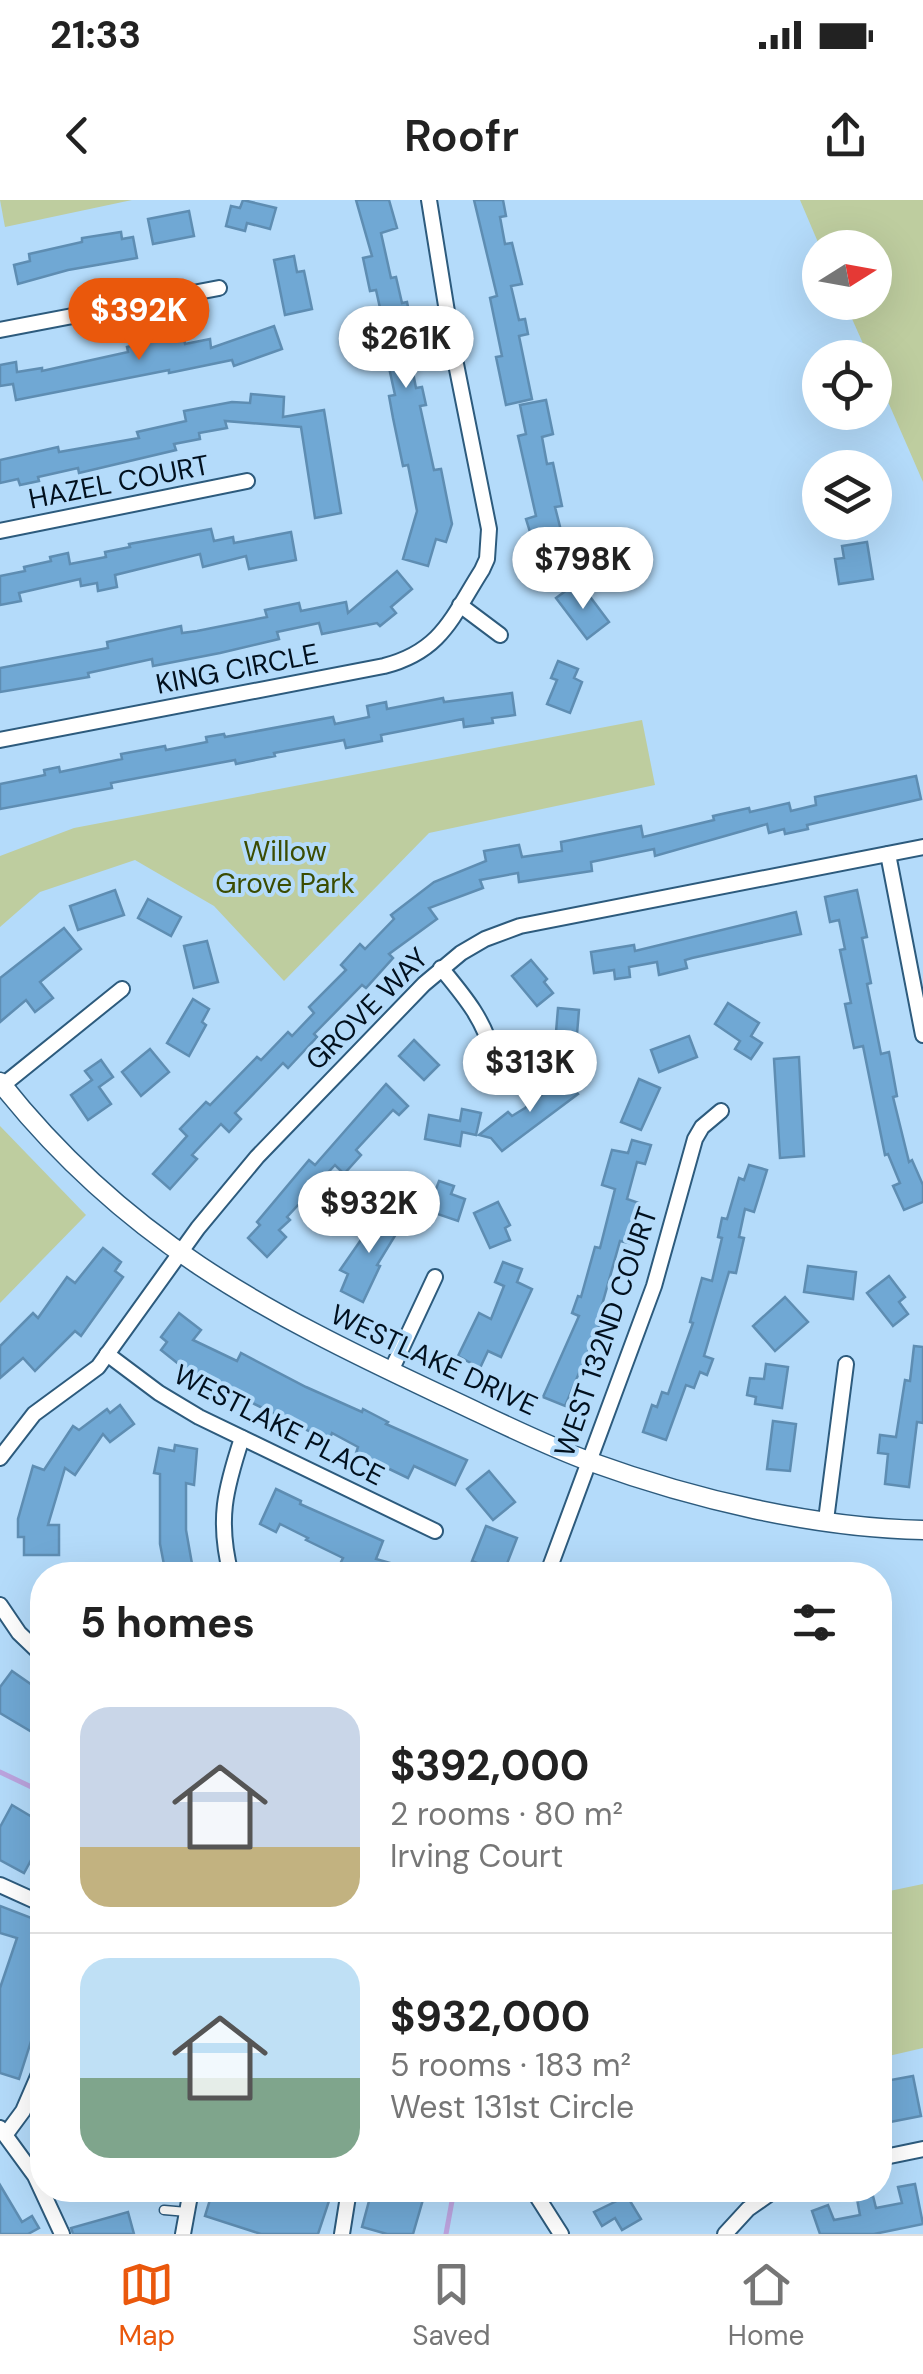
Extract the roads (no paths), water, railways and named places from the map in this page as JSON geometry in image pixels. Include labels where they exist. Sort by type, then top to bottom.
[{"type":"street","name":"KING CIRCLE","points":[[0,740],[405,660],[438,638],[488,559],[488,530],[430,200]]},
{"type":"street","points":[[0,330],[219,288]]},
{"type":"street","name":"HAZEL COURT","points":[[0,531],[247,482]]},
{"type":"street","points":[[460,605],[500,635]]},
{"type":"street","name":"GROVE WAY","points":[[0,1458],[34,1414],[78,1384],[107,1354],[179,1254],[266,1148],[441,968],[485,939],[520,926],[923,847]]},
{"type":"street","points":[[888,854],[923,1035]]},
{"type":"street","points":[[441,968],[475,1010],[488,1034],[493,1055]]},
{"type":"street","points":[[1,1084],[122,989]]},
{"type":"street","name":"WESTLAKE DRIVE","points":[[1,1084],[77,1169],[179,1254],[283,1318],[390,1371],[590,1462],[723,1502],[826,1520],[923,1530]]},
{"type":"street","name":"WEST 132ND COURT","points":[[553,1562],[654,1286],[695,1139],[720,1111]]},
{"type":"street","points":[[390,1371],[435,1277]]},
{"type":"street","name":"WESTLAKE PLACE","points":[[107,1354],[159,1393],[242,1438],[435,1531]]},
{"type":"street","points":[[826,1520],[846,1364]]},
{"type":"street","points":[[228,1562],[222,1510],[242,1438]]},
{"type":"street","points":[[0,1605],[30,1644]]},
{"type":"street","points":[[0,1885],[30,1899]]},
{"type":"street","points":[[30,2094],[23,2110],[3,2130],[30,2169]]},
{"type":"street","points":[[892,2155],[923,2149]]},
{"type":"street","points":[[47,2202],[62,2234]]},
{"type":"street","points":[[183,2234],[189,2202]]},
{"type":"street","points":[[342,2234],[347,2202]]},
{"type":"street","points":[[541,2202],[561,2234]]},
{"type":"street","points":[[725,2234],[758,2202]]},
{"type":"lane","points":[[164,2210],[187,2212]]},
{"type":"waterway","points":[[0,1772],[30,1786]]},
{"type":"waterway","points":[[446,2234],[452,2202]]},
{"type":"park label","name":"Willow Grove Park","points":[[285,867]]}]
